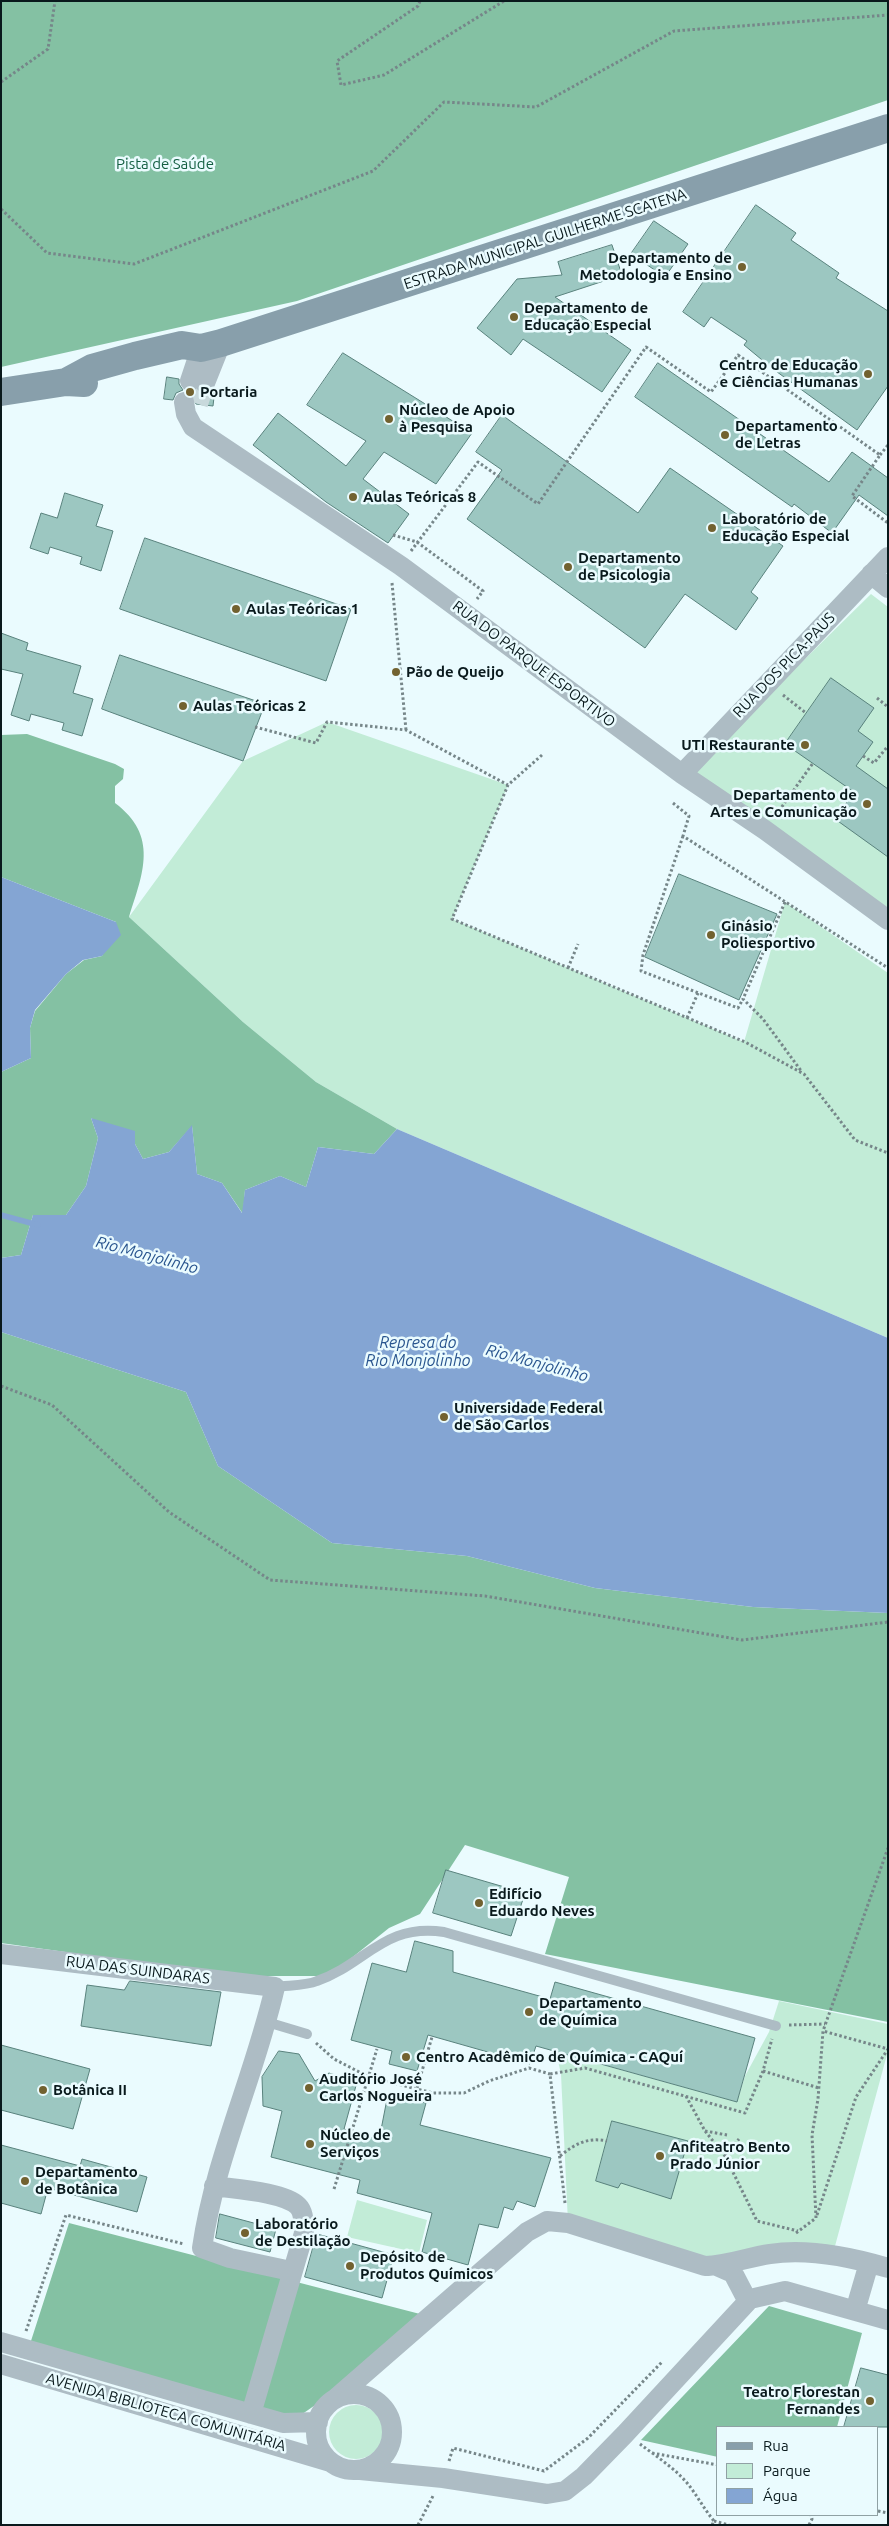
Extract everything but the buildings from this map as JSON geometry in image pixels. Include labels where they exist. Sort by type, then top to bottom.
[{"type":"main road","name":"ESTRADA MUNICIPAL GUILHERME SCATENA","points":[[1,392],[66,382],[92,368],[182,345],[211,345],[888,128]]},
{"type":"street","points":[[198,382],[211,345]]},
{"type":"street","name":"RUA DO PARQUE ESPORTIVO","points":[[191,403],[193,427],[395,562],[682,774],[880,907],[888,920]]},
{"type":"street","name":"RUA DOS PICA-PAUS","points":[[682,774],[766,683],[888,557]]},
{"type":"street","points":[[871,574],[888,588]]},
{"type":"street","name":"RUA DAS SUINDARAS","points":[[1,1954],[275,1987]]},
{"type":"street","points":[[275,1987],[267,2022],[214,2186],[202,2248],[230,2258],[291,2271]]},
{"type":"street","points":[[214,2186],[272,2194],[298,2206],[303,2216],[304,2233],[291,2271],[281,2316],[251,2414]]},
{"type":"street","points":[[855,2311],[879,2265],[814,2253],[771,2254],[717,2266],[705,2266],[568,2223],[547,2222],[526,2232],[327,2406],[318,2422],[317,2441],[322,2452],[330,2462],[344,2469],[444,2478],[547,2494],[564,2491],[584,2476],[625,2434],[750,2299],[785,2292],[888,2320]]},
{"type":"street","points":[[717,2266],[733,2274],[745,2296],[750,2299]]},
{"type":"street","name":"AVENIDA BIBLIOTECA COMUNITÁRIA","points":[[11,2344],[283,2424],[318,2422]]},
{"type":"street","name":"AVENIDA BIBLIOTECA COMUNITÁRIA","points":[[1,2364],[330,2462]]},
{"type":"street","points":[[336,2399],[353,2394],[370,2398],[380,2404],[388,2414],[392,2425],[392,2437],[388,2449],[381,2459],[371,2466],[360,2470]]},
{"type":"lane","points":[[275,1987],[315,1982],[342,1969],[374,1946],[393,1937],[424,1929],[444,1932],[776,2026]]},
{"type":"lane","points":[[267,2022],[307,2034]]},
{"type":"path","points":[[1,82],[48,50],[55,1]]},
{"type":"path","points":[[420,1],[418,6],[338,61],[341,85],[384,75],[504,1]]},
{"type":"path","points":[[1,210],[47,253],[134,264],[373,171],[444,102],[536,107],[674,30],[888,15]]},
{"type":"path","points":[[406,730],[395,562],[417,542],[478,462],[538,504],[646,347],[711,392],[738,355],[880,455]]},
{"type":"path","points":[[888,445],[852,496],[888,523]]},
{"type":"path","points":[[393,535],[417,542],[483,591],[466,613]]},
{"type":"path","points":[[766,683],[806,713]]},
{"type":"path","points":[[877,698],[888,707]]},
{"type":"path","points":[[255,728],[316,743],[327,722],[406,730],[508,784]]},
{"type":"path","points":[[864,756],[874,763],[888,746]]},
{"type":"path","points":[[542,755],[508,784],[452,919],[745,1042],[804,1074]]},
{"type":"path","points":[[765,830],[813,763]]},
{"type":"path","points":[[673,803],[689,816],[643,955],[641,970],[738,1008],[785,902]]},
{"type":"path","points":[[683,836],[888,968]]},
{"type":"path","points":[[568,968],[578,944]]},
{"type":"path","points":[[687,1018],[698,993]]},
{"type":"path","points":[[743,999],[763,1019],[855,1140],[888,1153]]},
{"type":"path","points":[[1,1386],[52,1405],[168,1512],[270,1580],[486,1596],[742,1640],[888,1622]]},
{"type":"path","points":[[816,2218],[812,2135],[819,2088],[823,2031],[888,1848]]},
{"type":"path","points":[[307,2034],[334,2059],[369,2077],[433,2093],[464,2093],[489,2081],[529,2068],[550,2074],[585,2068],[746,2113],[763,2071],[776,2026],[826,2024]]},
{"type":"path","points":[[771,2254],[816,2218],[856,2097],[888,2048],[823,2031]]},
{"type":"path","points":[[417,2088],[432,2037]]},
{"type":"path","points":[[334,2189],[377,2049]]},
{"type":"path","points":[[763,2071],[819,2088]]},
{"type":"path","points":[[550,2074],[568,2223]]},
{"type":"path","points":[[686,2096],[705,2131],[725,2156],[757,2221],[799,2231]]},
{"type":"path","points":[[705,2131],[727,2135]]},
{"type":"path","points":[[560,2157],[583,2141],[596,2139],[607,2141]]},
{"type":"path","points":[[725,2156],[739,2139]]},
{"type":"path","points":[[11,2344],[66,2215],[202,2248]]},
{"type":"path","points":[[418,2525],[444,2478],[453,2448],[544,2471],[588,2438],[664,2361]]},
{"type":"path","points":[[625,2434],[651,2452],[691,2488],[713,2523],[729,2525]]},
{"type":"path","points":[[651,2452],[716,2465]]},
{"type":"green space","name":"Pista de Saúde","points":[[1,1],[888,1],[888,100],[297,301],[1,367]]},
{"type":"green space","points":[[871,594],[888,607],[888,907],[880,906],[689,773]]},
{"type":"green space","points":[[327,722],[508,785],[452,919],[744,1042],[785,902],[888,973],[888,1338],[397,1129],[316,1082],[243,1022],[129,917],[243,761]]},
{"type":"green space","points":[[27,734],[115,764],[124,769],[123,779],[115,786],[115,803],[129,816],[138,829],[144,856],[139,885],[129,917],[243,1022],[316,1082],[397,1129],[374,1154],[318,1147],[306,1187],[280,1176],[245,1190],[243,1214],[222,1183],[197,1174],[192,1126],[169,1152],[143,1159],[135,1144],[91,1118],[98,1138],[86,1186],[66,1215],[33,1215],[21,1255],[1,1258],[1,1072],[31,1058],[30,1028],[35,1011],[66,974],[84,960],[102,956],[116,922],[1,877],[1,735]]},
{"type":"green space","points":[[1,1332],[186,1392],[218,1466],[332,1543],[467,1556],[595,1588],[753,1607],[888,1613],[888,2022],[545,1954],[569,1877],[465,1845],[420,1914],[389,1928],[329,1976],[237,1976],[1,1943]]},
{"type":"green space","points":[[779,2001],[888,2024],[888,2051],[835,2246],[717,2266],[568,2223],[561,2074],[556,2052],[737,2102],[745,2076],[769,2032]]},
{"type":"green space","points":[[357,2200],[427,2220],[419,2253],[347,2237]]},
{"type":"green space","points":[[69,2223],[420,2314],[324,2399],[295,2419],[30,2344]]},
{"type":"green space","points":[[769,2306],[862,2333],[837,2426],[716,2426],[716,2457],[641,2440]]},
{"type":"green space","points":[[356,2405],[366,2407],[375,2413],[381,2422],[383,2432],[381,2442],[375,2451],[366,2457],[356,2459],[346,2457],[337,2451],[331,2442],[329,2432],[331,2422],[337,2413],[346,2407]]},
{"type":"water","points":[[1,877],[116,922],[121,935],[102,956],[83,960],[66,974],[35,1010],[30,1028],[31,1058],[1,1072]]},
{"type":"water","name":"Represa do Rio Monjolinho","points":[[91,1118],[135,1131],[135,1144],[143,1159],[169,1152],[192,1125],[197,1174],[222,1183],[242,1213],[245,1190],[280,1176],[306,1187],[318,1147],[374,1154],[397,1129],[888,1338],[888,1613],[753,1607],[595,1588],[467,1556],[332,1543],[218,1466],[186,1392],[1,1332],[1,1258],[21,1255],[33,1215],[66,1215],[86,1186],[98,1138]]},
{"type":"waterway","points":[[1,1215],[38,1225]]},
{"type":"tunnel","points":[[198,404],[205,383]]},
{"type":"place","name":"Departamento de Metodologia e Ensino","points":[[742,267]]},
{"type":"place","name":"Departamento de Educação Especial","points":[[514,317]]},
{"type":"place","name":"Centro de Educação e Ciências Humanas","points":[[868,374]]},
{"type":"place","name":"Portaria","points":[[190,392]]},
{"type":"place","name":"Núcleo de Apoio à Pesquisa","points":[[389,419]]},
{"type":"place","name":"Departamento de Letras","points":[[725,435]]},
{"type":"place","name":"Aulas Teóricas 8","points":[[353,497]]},
{"type":"place","name":"Laboratório de Educação Especial","points":[[712,528]]},
{"type":"place","name":"Departamento de Psicologia","points":[[568,567]]},
{"type":"place","name":"Aulas Teóricas 1","points":[[236,609]]},
{"type":"place","name":"Pão de Queijo","points":[[396,672]]},
{"type":"place","name":"Aulas Teóricas 2","points":[[183,706]]},
{"type":"place","name":"UTI Restaurante","points":[[805,745]]},
{"type":"place","name":"Departamento de Artes e Comunicação","points":[[867,804]]},
{"type":"place","name":"Ginásio Poliesportivo","points":[[711,935]]},
{"type":"place","name":"Universidade Federal de São Carlos","points":[[444,1417]]},
{"type":"place","name":"Edifício Eduardo Neves","points":[[479,1903]]},
{"type":"place","name":"Departamento de Química","points":[[529,2012]]},
{"type":"place","name":"Centro Acadêmico de Química - CAQuí","points":[[406,2057]]},
{"type":"place","name":"Auditório José Carlos Nogueira","points":[[309,2088]]},
{"type":"place","name":"Botânica II","points":[[43,2090]]},
{"type":"place","name":"Núcleo de Serviços","points":[[310,2144]]},
{"type":"place","name":"Anfiteatro Bento Prado Júnior","points":[[660,2156]]},
{"type":"place","name":"Departamento de Botânica","points":[[25,2181]]},
{"type":"place","name":"Laboratório de Destilação","points":[[245,2233]]},
{"type":"place","name":"Depósito de Produtos Químicos","points":[[350,2266]]},
{"type":"place","name":"Teatro Florestan Fernandes","points":[[870,2401]]},
{"type":"water label","name":"Rio Monjolinho","points":[[147,1255]]},
{"type":"water label","name":"Rio Monjolinho","points":[[537,1363]]}]
